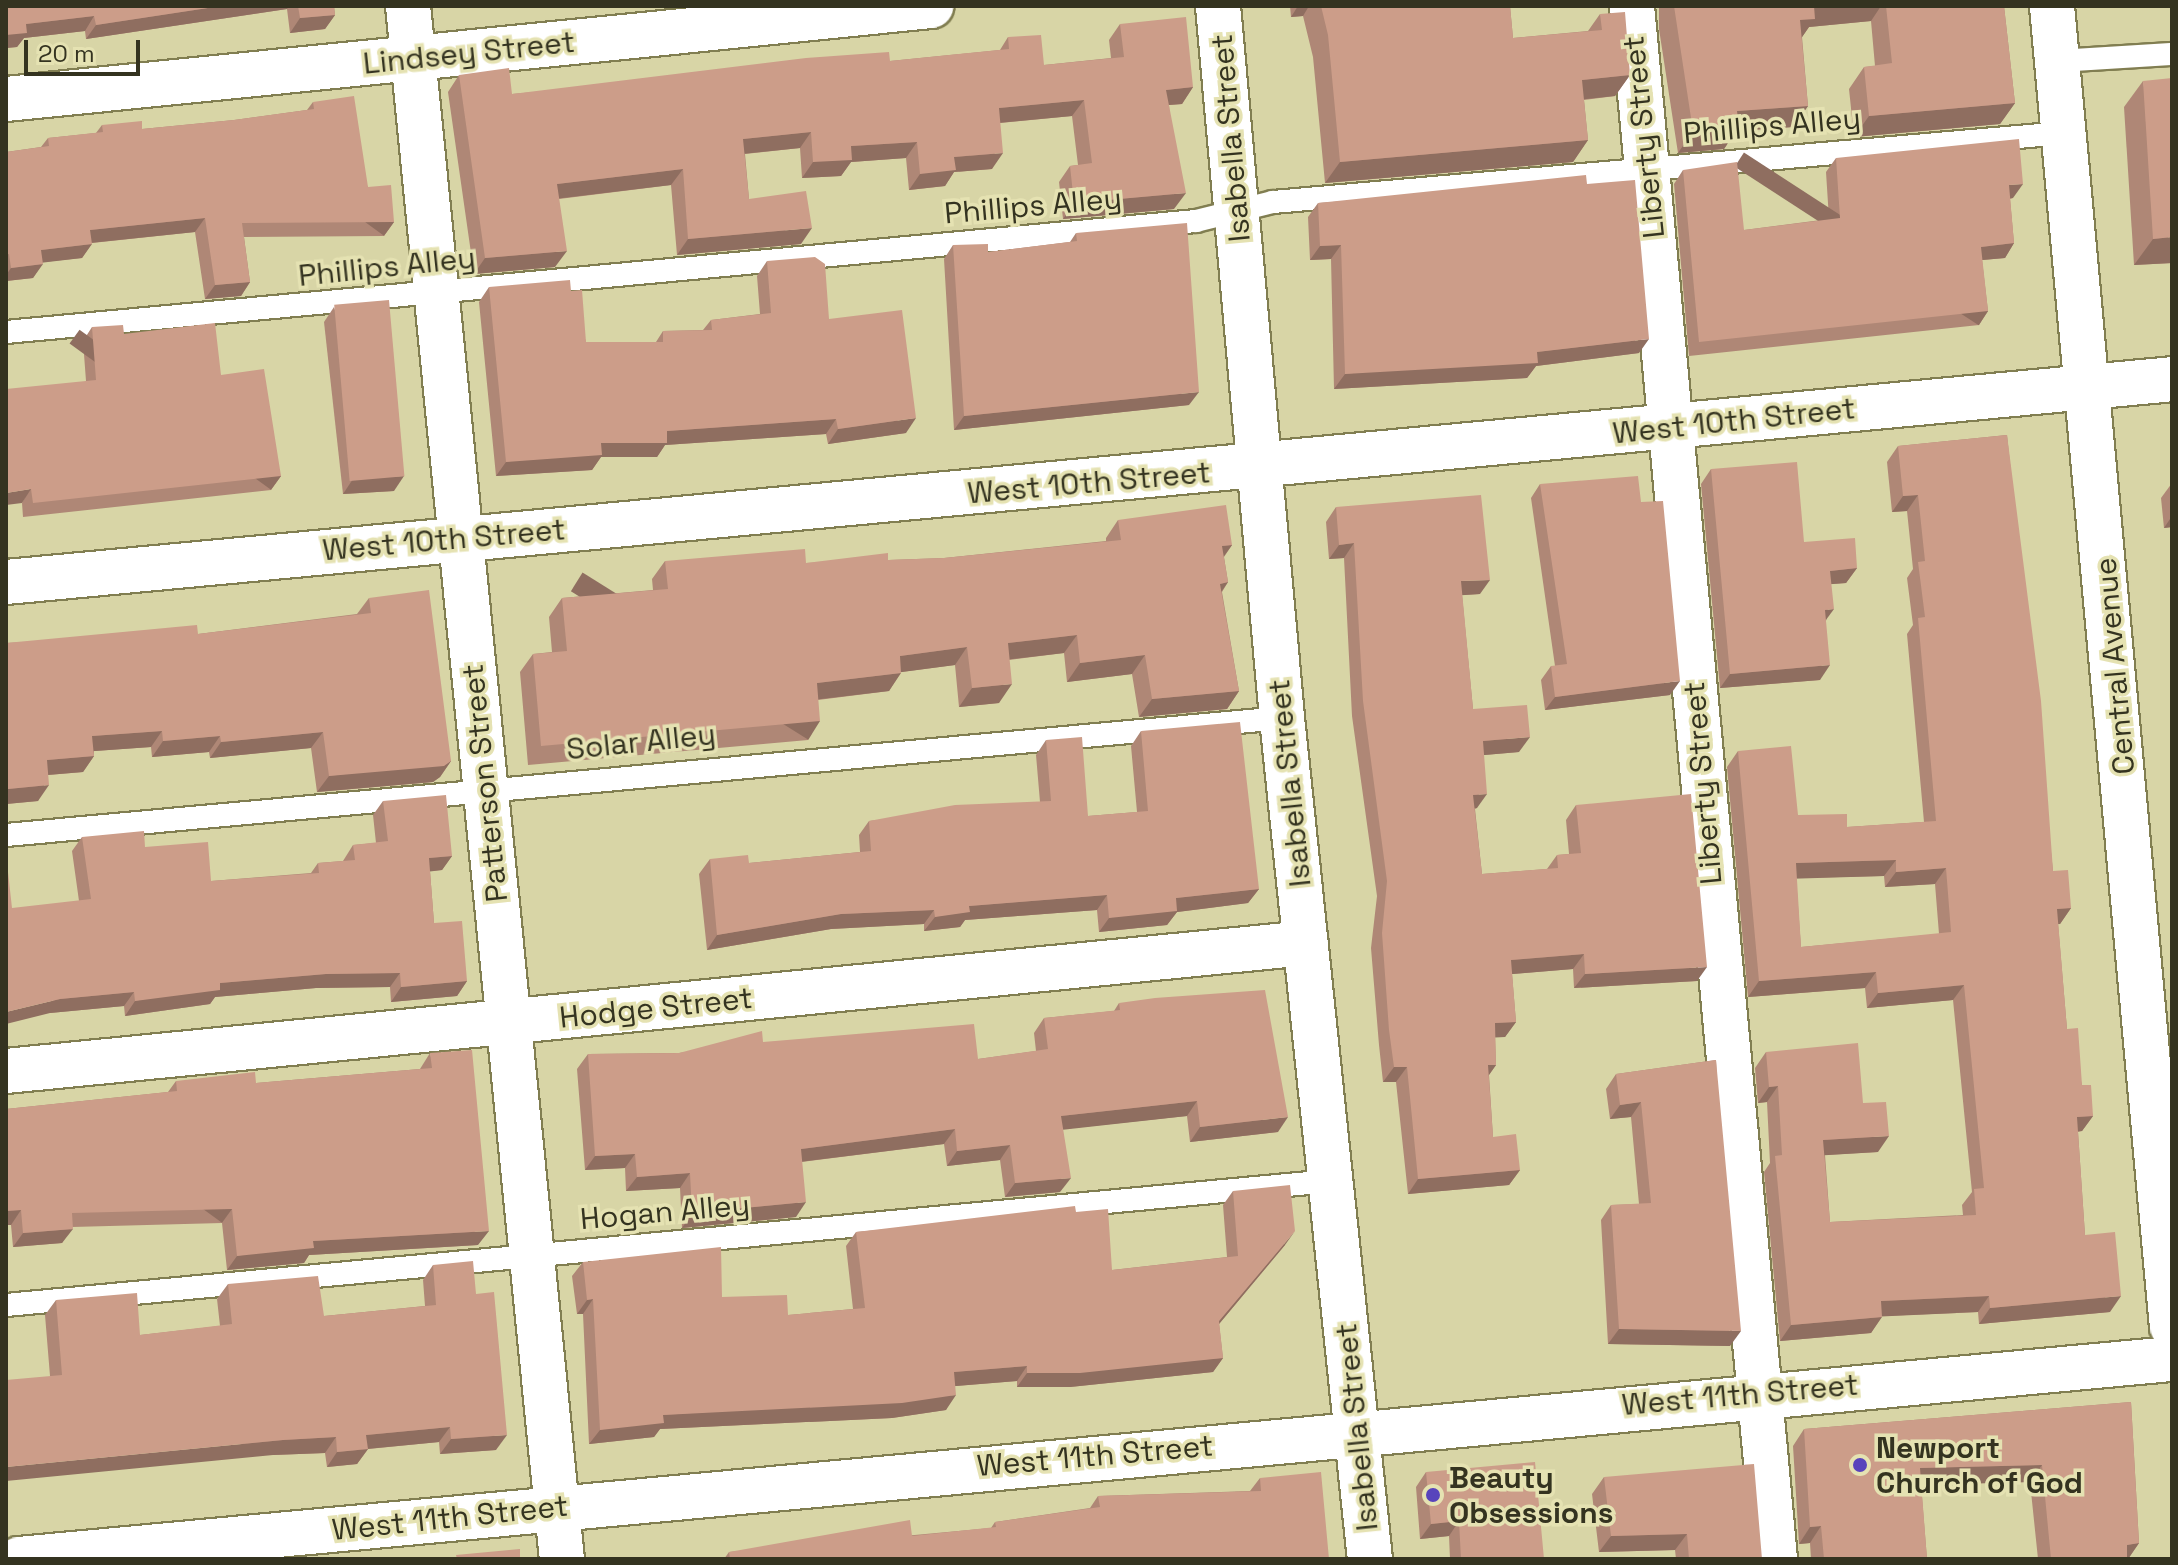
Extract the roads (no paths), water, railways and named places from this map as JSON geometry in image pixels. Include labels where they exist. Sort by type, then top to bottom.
[{"type":"street","name":"Patterson Street","points":[[408,6],[562,1559]]},
{"type":"street","name":"Lindsey Street","points":[[6,99],[931,6]]},
{"type":"street","name":"Isabella Street","points":[[1218,6],[1263,467],[1282,718],[1370,1559]]},
{"type":"street","name":"Liberty Street","points":[[1632,6],[1775,1559]]},
{"type":"street","name":"Central Avenue","points":[[2052,6],[2091,384],[2172,1327]]},
{"type":"street","name":"West 10th Street","points":[[6,582],[460,538],[1670,430],[2091,384],[2172,379]]},
{"type":"street","name":"Hodge Street","points":[[6,1071],[1306,943]]},
{"type":"street","name":"West 11th Street","points":[[19,1559],[1758,1393],[2172,1359]]},
{"type":"lane","points":[[2057,61],[2172,54]]},
{"type":"lane","name":"Phillips Alley","points":[[6,332],[436,293],[1649,167],[2064,133]]},
{"type":"lane","name":"Solar Alley","points":[[6,835],[486,791],[723,763],[1282,718]]},
{"type":"lane","name":"Hogan Alley","points":[[6,1305],[1330,1181]]},
{"type":"place","name":"Newport Church of God","points":[[1860,1465]]},
{"type":"place","name":"Beauty Obsessions","points":[[1433,1495]]}]
